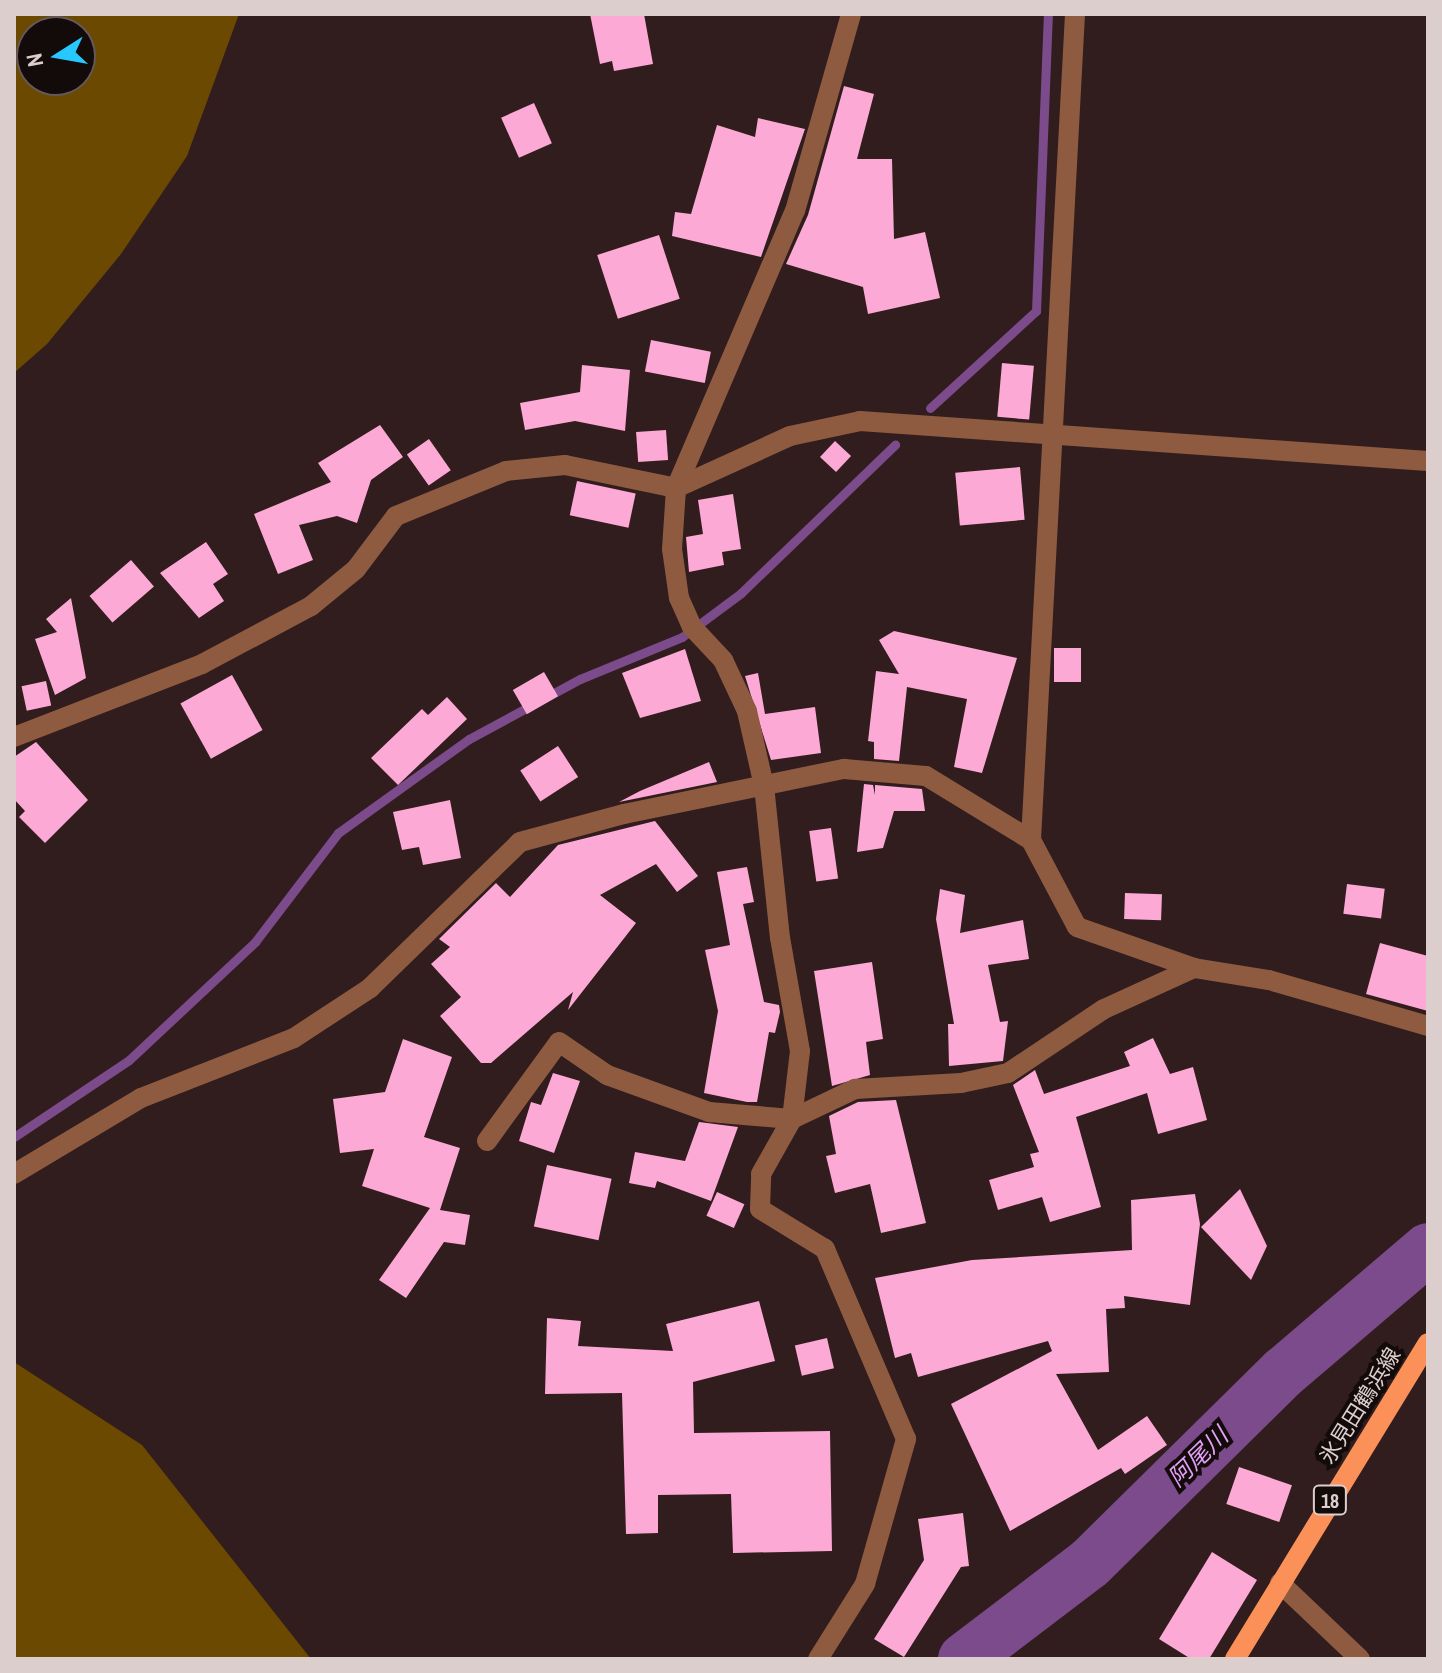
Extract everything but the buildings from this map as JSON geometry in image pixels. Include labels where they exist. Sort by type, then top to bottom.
[{"type":"main road","name":"氷見田鶴浜線","points":[[1235,1659],[1428,1343]]},
{"type":"street","points":[[818,1659],[865,1584],[906,1439],[825,1249],[760,1209],[761,1174],[792,1119],[800,1051],[780,938],[764,786],[747,711],[723,660],[692,627],[679,598],[672,549],[676,488],[795,211],[851,14]]},
{"type":"street","points":[[1075,14],[1049,439],[1031,840],[1077,927],[1194,968],[1269,980],[1428,1026]]},
{"type":"street","points":[[14,737],[202,664],[311,606],[356,569],[396,516],[506,471],[565,465],[676,488],[790,436],[860,421],[1049,439],[1428,461]]},
{"type":"street","points":[[14,1174],[141,1098],[294,1038],[320,1021],[370,988],[520,842],[844,769],[926,776],[1031,840]]},
{"type":"street","points":[[487,1141],[559,1042],[607,1075],[709,1112],[792,1119],[855,1089],[961,1083],[1008,1073],[1104,1009],[1194,968]]},
{"type":"street","points":[[1280,1583],[1360,1659]]},
{"type":"shaded area","points":[[14,14],[239,14],[187,156],[121,254],[47,344],[14,373]]},
{"type":"shaded area","points":[[14,1362],[142,1445],[311,1659],[14,1659]]},
{"type":"waterway","points":[[930,408],[1036,311],[1048,14]]},
{"type":"waterway","points":[[14,1137],[129,1060],[255,942],[338,833],[469,739],[580,679],[682,637],[741,593],[895,445]]},
{"type":"waterway","name":"阿尾川","points":[[964,1659],[1090,1563],[1284,1372],[1428,1249]]}]
